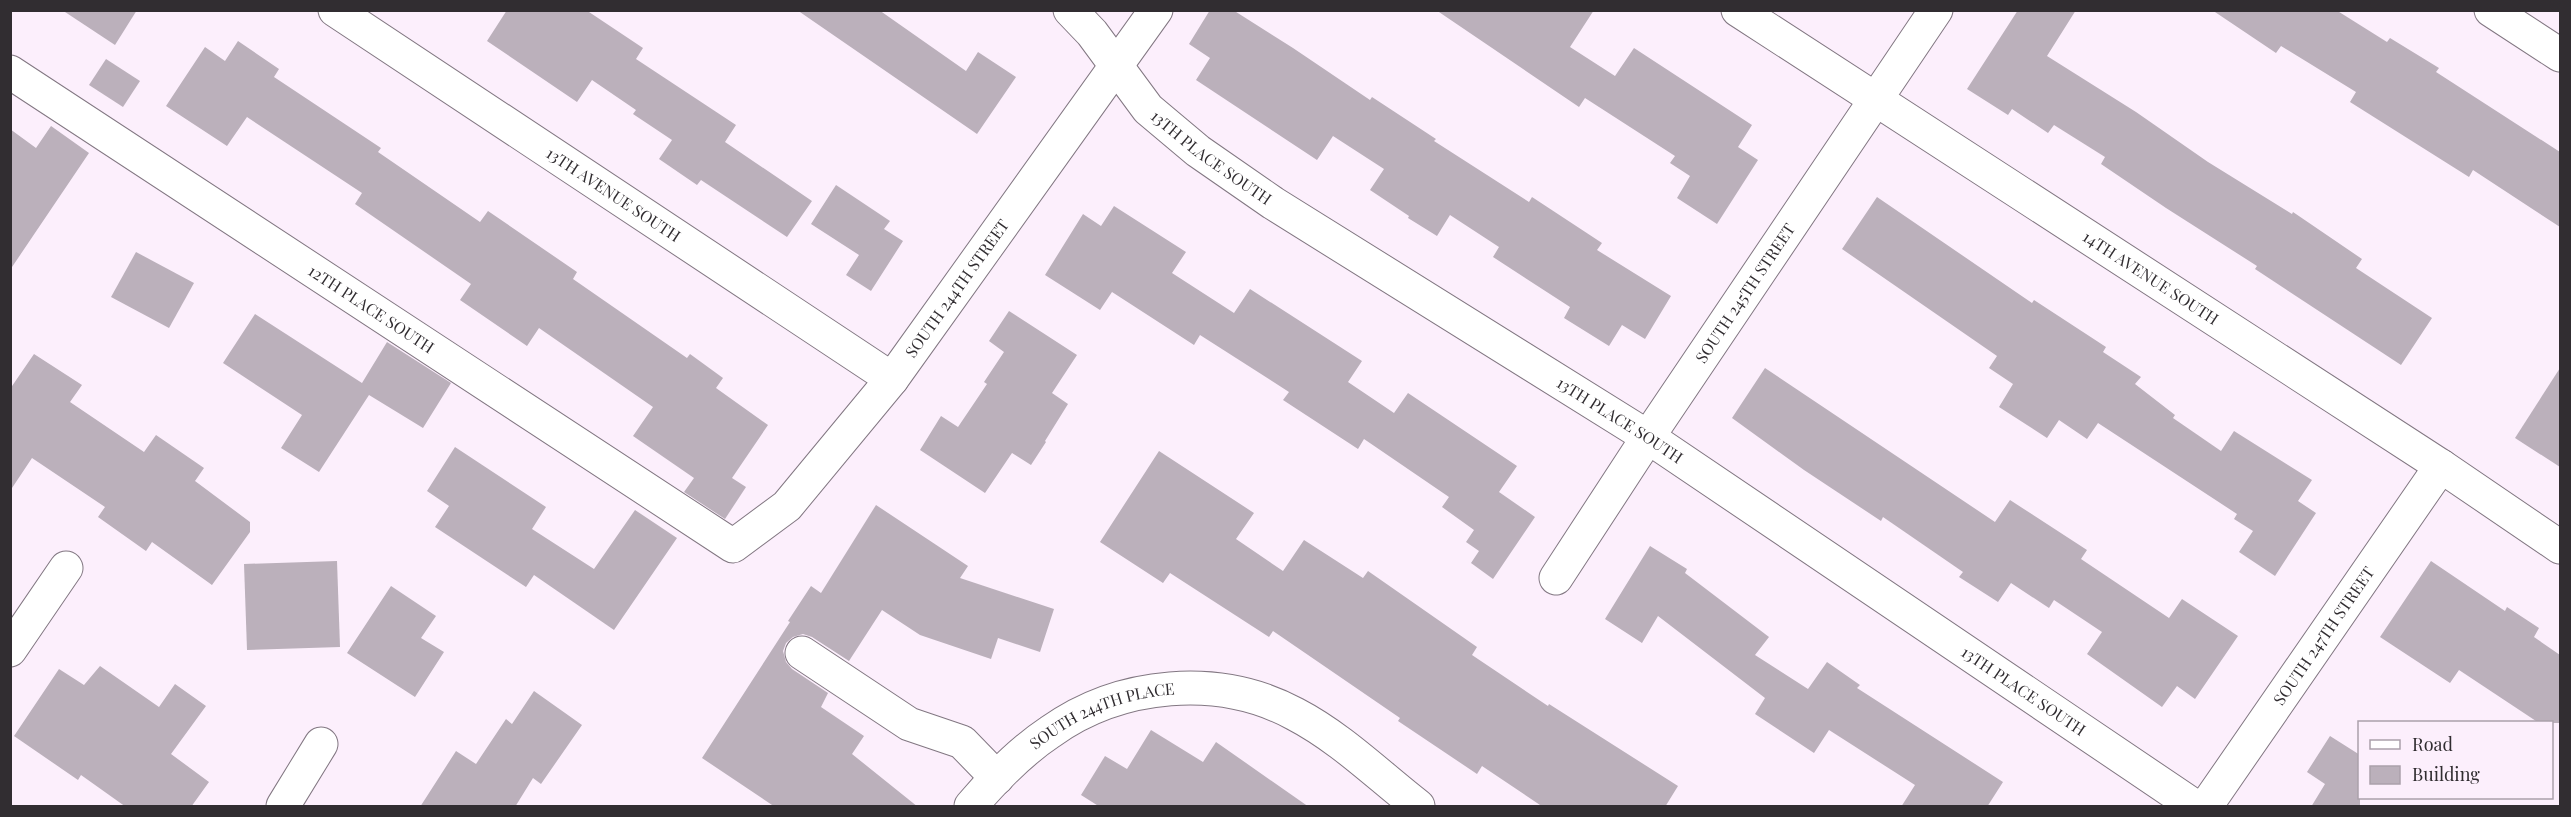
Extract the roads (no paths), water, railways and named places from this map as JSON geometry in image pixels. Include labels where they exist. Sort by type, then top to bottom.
[{"type":"street","name":"13TH AVENUE SOUTH","points":[[334,10],[892,379]]},
{"type":"street","name":"13TH PLACE SOUTH","points":[[1070,10],[1092,33],[1148,109],[1198,151],[1274,203],[1648,437],[2194,807]]},
{"type":"street","name":"SOUTH 244TH STREET","points":[[733,546],[787,506],[892,379],[1156,10]]},
{"type":"street","name":"14TH AVENUE SOUTH","points":[[1738,10],[2441,466],[2560,548]]},
{"type":"street","name":"SOUTH 245TH STREET","points":[[1556,578],[1648,437],[1936,10]]},
{"type":"street","points":[[2492,10],[2560,56]]},
{"type":"street","name":"12TH PLACE SOUTH","points":[[10,72],[733,546]]},
{"type":"street","name":"SOUTH 247TH STREET","points":[[2206,807],[2441,466]]},
{"type":"street","points":[[10,650],[66,568]]},
{"type":"street","points":[[802,652],[909,724],[962,742],[997,778]]},
{"type":"street","name":"SOUTH 244TH PLACE","points":[[971,807],[997,778],[1052,730],[1081,714],[1109,702],[1137,694],[1195,687],[1226,690],[1259,698],[1293,712],[1325,731],[1418,807]]},
{"type":"street","points":[[283,807],[321,744]]}]
